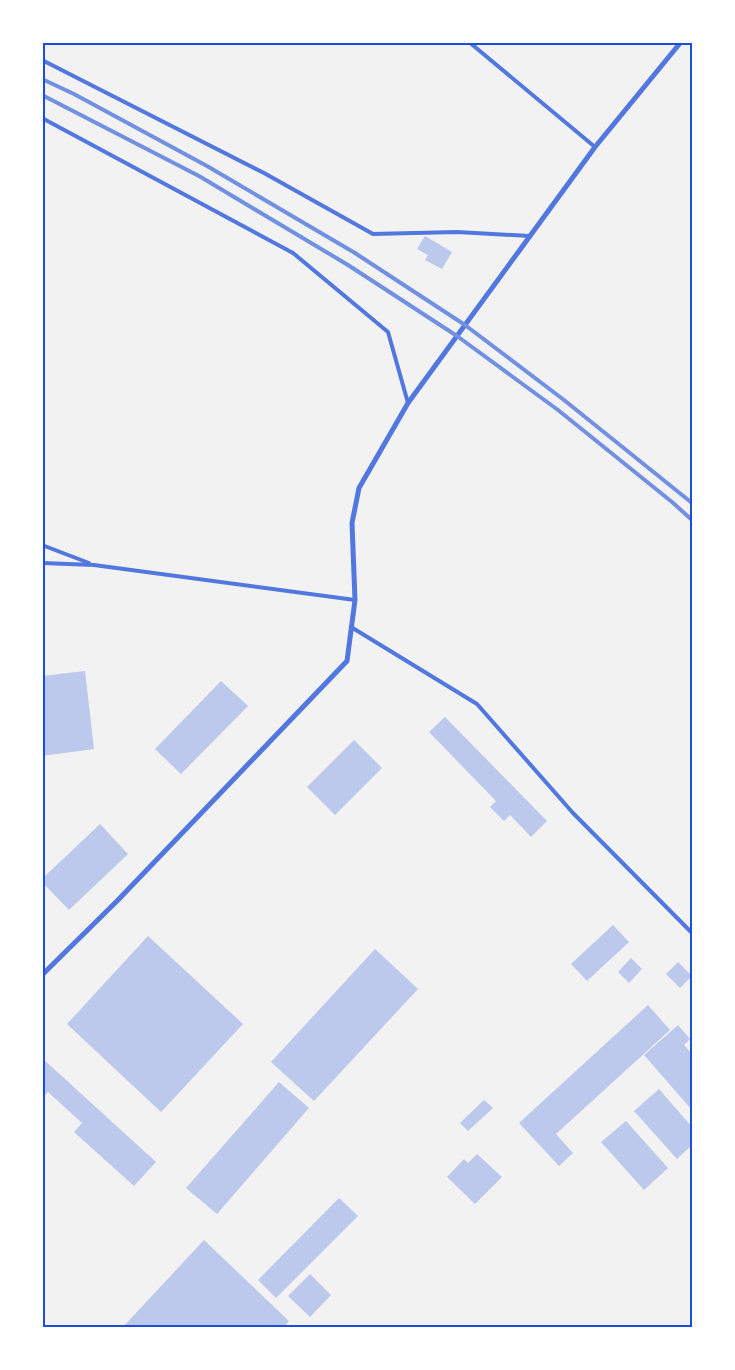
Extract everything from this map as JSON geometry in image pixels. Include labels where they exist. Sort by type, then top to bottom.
[{"type":"street","points":[[42,975],[118,900],[347,661],[355,600],[352,523],[358,488],[408,403],[595,147],[681,42]]},
{"type":"lane","points":[[468,42],[595,147]]},
{"type":"lane","points":[[42,60],[264,173],[373,234],[457,232],[530,236]]},
{"type":"lane","points":[[42,118],[293,253],[388,332],[408,403]]},
{"type":"lane","points":[[42,545],[94,565]]},
{"type":"lane","points":[[42,563],[94,565],[355,600]]},
{"type":"lane","points":[[351,627],[477,704],[573,813],[692,933]]},
{"type":"building","points":[[425,236],[452,252],[442,269],[425,260],[428,255],[417,249]]},
{"type":"building","points":[[85,671],[94,749],[42,756],[42,676]]},
{"type":"building","points":[[221,681],[248,706],[181,774],[155,749]]},
{"type":"building","points":[[445,717],[547,821],[531,837],[510,815],[504,821],[490,807],[496,801],[429,732]]},
{"type":"building","points":[[354,740],[382,768],[335,815],[307,787]]},
{"type":"building","points":[[100,824],[128,854],[69,910],[42,882],[42,879]]},
{"type":"building","points":[[613,925],[629,942],[587,981],[571,964]]},
{"type":"building","points":[[148,936],[243,1024],[161,1112],[67,1024]]},
{"type":"building","points":[[375,949],[418,989],[314,1101],[271,1062]]},
{"type":"building","points":[[631,958],[642,969],[629,983],[618,972]]},
{"type":"building","points":[[678,962],[692,976],[680,988],[666,974]]},
{"type":"building","points":[[648,1005],[670,1030],[556,1134],[573,1153],[559,1166],[519,1123]]},
{"type":"building","points":[[678,1025],[690,1039],[684,1045],[692,1054],[692,1110],[644,1055]]},
{"type":"building","points":[[42,1058],[156,1162],[134,1186],[74,1132],[82,1123],[48,1092],[42,1098]]},
{"type":"building","points":[[279,1082],[309,1108],[217,1214],[186,1188]]},
{"type":"building","points":[[659,1089],[692,1127],[692,1145],[677,1159],[634,1111]]},
{"type":"building","points":[[484,1100],[493,1108],[468,1131],[460,1123]]},
{"type":"building","points":[[626,1121],[668,1168],[644,1190],[601,1142]]},
{"type":"building","points":[[477,1154],[502,1177],[475,1204],[447,1177],[464,1159],[468,1163]]},
{"type":"building","points":[[339,1198],[358,1216],[276,1298],[258,1280]]},
{"type":"building","points":[[204,1240],[289,1321],[283,1328],[122,1328]]},
{"type":"building","points":[[310,1274],[331,1295],[310,1317],[288,1296]]},
{"type":"railway","points":[[42,79],[74,94],[207,166],[355,253],[465,325],[564,400],[692,503]]},
{"type":"railway","points":[[42,95],[199,176],[348,265],[457,336],[558,410],[692,520]]}]
